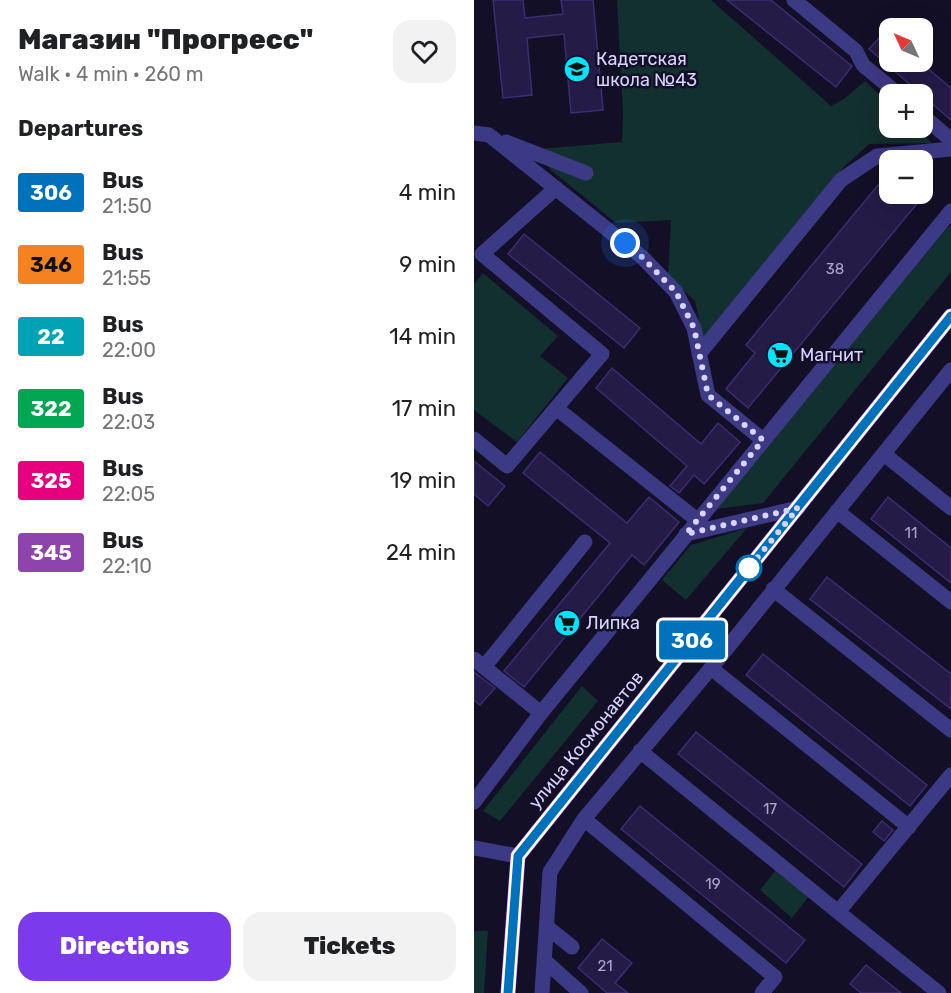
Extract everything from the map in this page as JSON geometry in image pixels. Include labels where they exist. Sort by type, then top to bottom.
[{"type":"main road","name":"улица Космонавтов","points":[[518,856],[951,316]]},
{"type":"main road","points":[[508,993],[518,856]]},
{"type":"street","points":[[794,0],[856,51],[863,65],[886,84]]},
{"type":"street","points":[[933,124],[951,140]]},
{"type":"street","points":[[482,134],[586,173]]},
{"type":"street","points":[[482,134],[556,188],[642,257],[676,292],[694,328],[708,395],[763,440]]},
{"type":"street","points":[[699,354],[841,180],[877,156],[951,149]]},
{"type":"street","points":[[474,439],[507,466],[602,354],[478,258],[556,188]]},
{"type":"street","points":[[474,802],[541,713],[951,211]]},
{"type":"street","points":[[542,993],[550,872],[584,819],[711,668],[951,370]]},
{"type":"street","points":[[556,408],[697,520]]},
{"type":"street","points":[[884,454],[951,508]]},
{"type":"street","points":[[686,534],[798,508]]},
{"type":"street","points":[[837,511],[951,602]]},
{"type":"street","points":[[541,713],[479,663],[585,542]]},
{"type":"street","points":[[773,589],[951,730]]},
{"type":"street","points":[[711,668],[909,827]]},
{"type":"street","points":[[640,751],[939,993]]},
{"type":"street","points":[[838,912],[951,775]]},
{"type":"street","points":[[584,819],[775,977],[762,993]]},
{"type":"street","points":[[474,848],[518,856]]},
{"type":"street","points":[[548,928],[572,947]]},
{"type":"street","points":[[545,961],[581,993]]},
{"type":"green space","points":[[617,0],[711,0],[831,106],[844,99],[865,81],[879,94],[879,138],[926,138],[932,143],[869,144],[844,167],[703,338],[695,301],[668,276],[671,220],[616,223],[551,170],[539,149],[622,142],[623,112]]},
{"type":"green space","points":[[949,226],[951,228],[951,272],[763,503],[716,509]]},
{"type":"green space","points":[[483,273],[558,336],[540,356],[568,378],[517,442],[474,410],[474,284]]},
{"type":"green space","points":[[747,528],[686,600],[662,580],[691,545]]},
{"type":"green space","points":[[582,686],[598,701],[500,821],[483,811]]},
{"type":"green space","points":[[776,870],[809,896],[792,918],[760,890]]},
{"type":"green space","points":[[474,931],[488,931],[484,993],[474,993]]},
{"type":"building","points":[[493,0],[523,0],[525,18],[563,14],[561,0],[593,0],[603,110],[571,113],[564,34],[527,38],[532,95],[503,98]]},
{"type":"building","points":[[727,0],[771,0],[852,66],[836,87]]},
{"type":"building","points":[[879,38],[879,58],[869,49]]},
{"type":"building","points":[[896,72],[932,72],[951,88],[951,120],[933,104],[933,84],[909,84]]},
{"type":"building","points":[[878,185],[879,204],[917,204],[748,408],[726,389],[755,353],[746,345]]},
{"type":"building","points":[[524,234],[640,328],[624,348],[508,254]]},
{"type":"building","points":[[612,368],[701,444],[718,423],[740,442],[704,484],[694,475],[679,493],[670,486],[687,466],[596,388]]},
{"type":"building","points":[[540,452],[627,523],[649,497],[679,522],[644,565],[632,555],[524,687],[504,671],[610,543],[523,473]]},
{"type":"building","points":[[474,461],[505,486],[488,506],[474,494]]},
{"type":"building","points":[[888,497],[951,548],[951,583],[871,519]]},
{"type":"building","points":[[827,577],[951,674],[951,709],[810,599]]},
{"type":"building","points":[[763,654],[927,785],[910,806],[746,675]]},
{"type":"building","points":[[474,672],[495,688],[480,705],[474,700]]},
{"type":"building","points":[[696,732],[862,864],[844,887],[678,754]]},
{"type":"building","points":[[640,806],[805,940],[786,963],[621,829]]},
{"type":"building","points":[[882,821],[893,830],[884,841],[873,832]]},
{"type":"building","points":[[602,939],[632,963],[615,983],[628,993],[607,993],[578,968]]},
{"type":"building","points":[[866,965],[901,993],[861,993],[850,984]]},
{"type":"bus line","name":"306","points":[[508,993],[518,856],[951,316]]},
{"type":"place","name":"Кадетская школа №43","points":[[577,69]]},
{"type":"place","name":"Магнит","points":[[780,355]]},
{"type":"place","name":"Липка","points":[[567,623]]},
{"type":"route","points":[[625,243],[676,292],[694,328],[708,395],[763,440],[686,534],[798,508],[749,568]]}]
